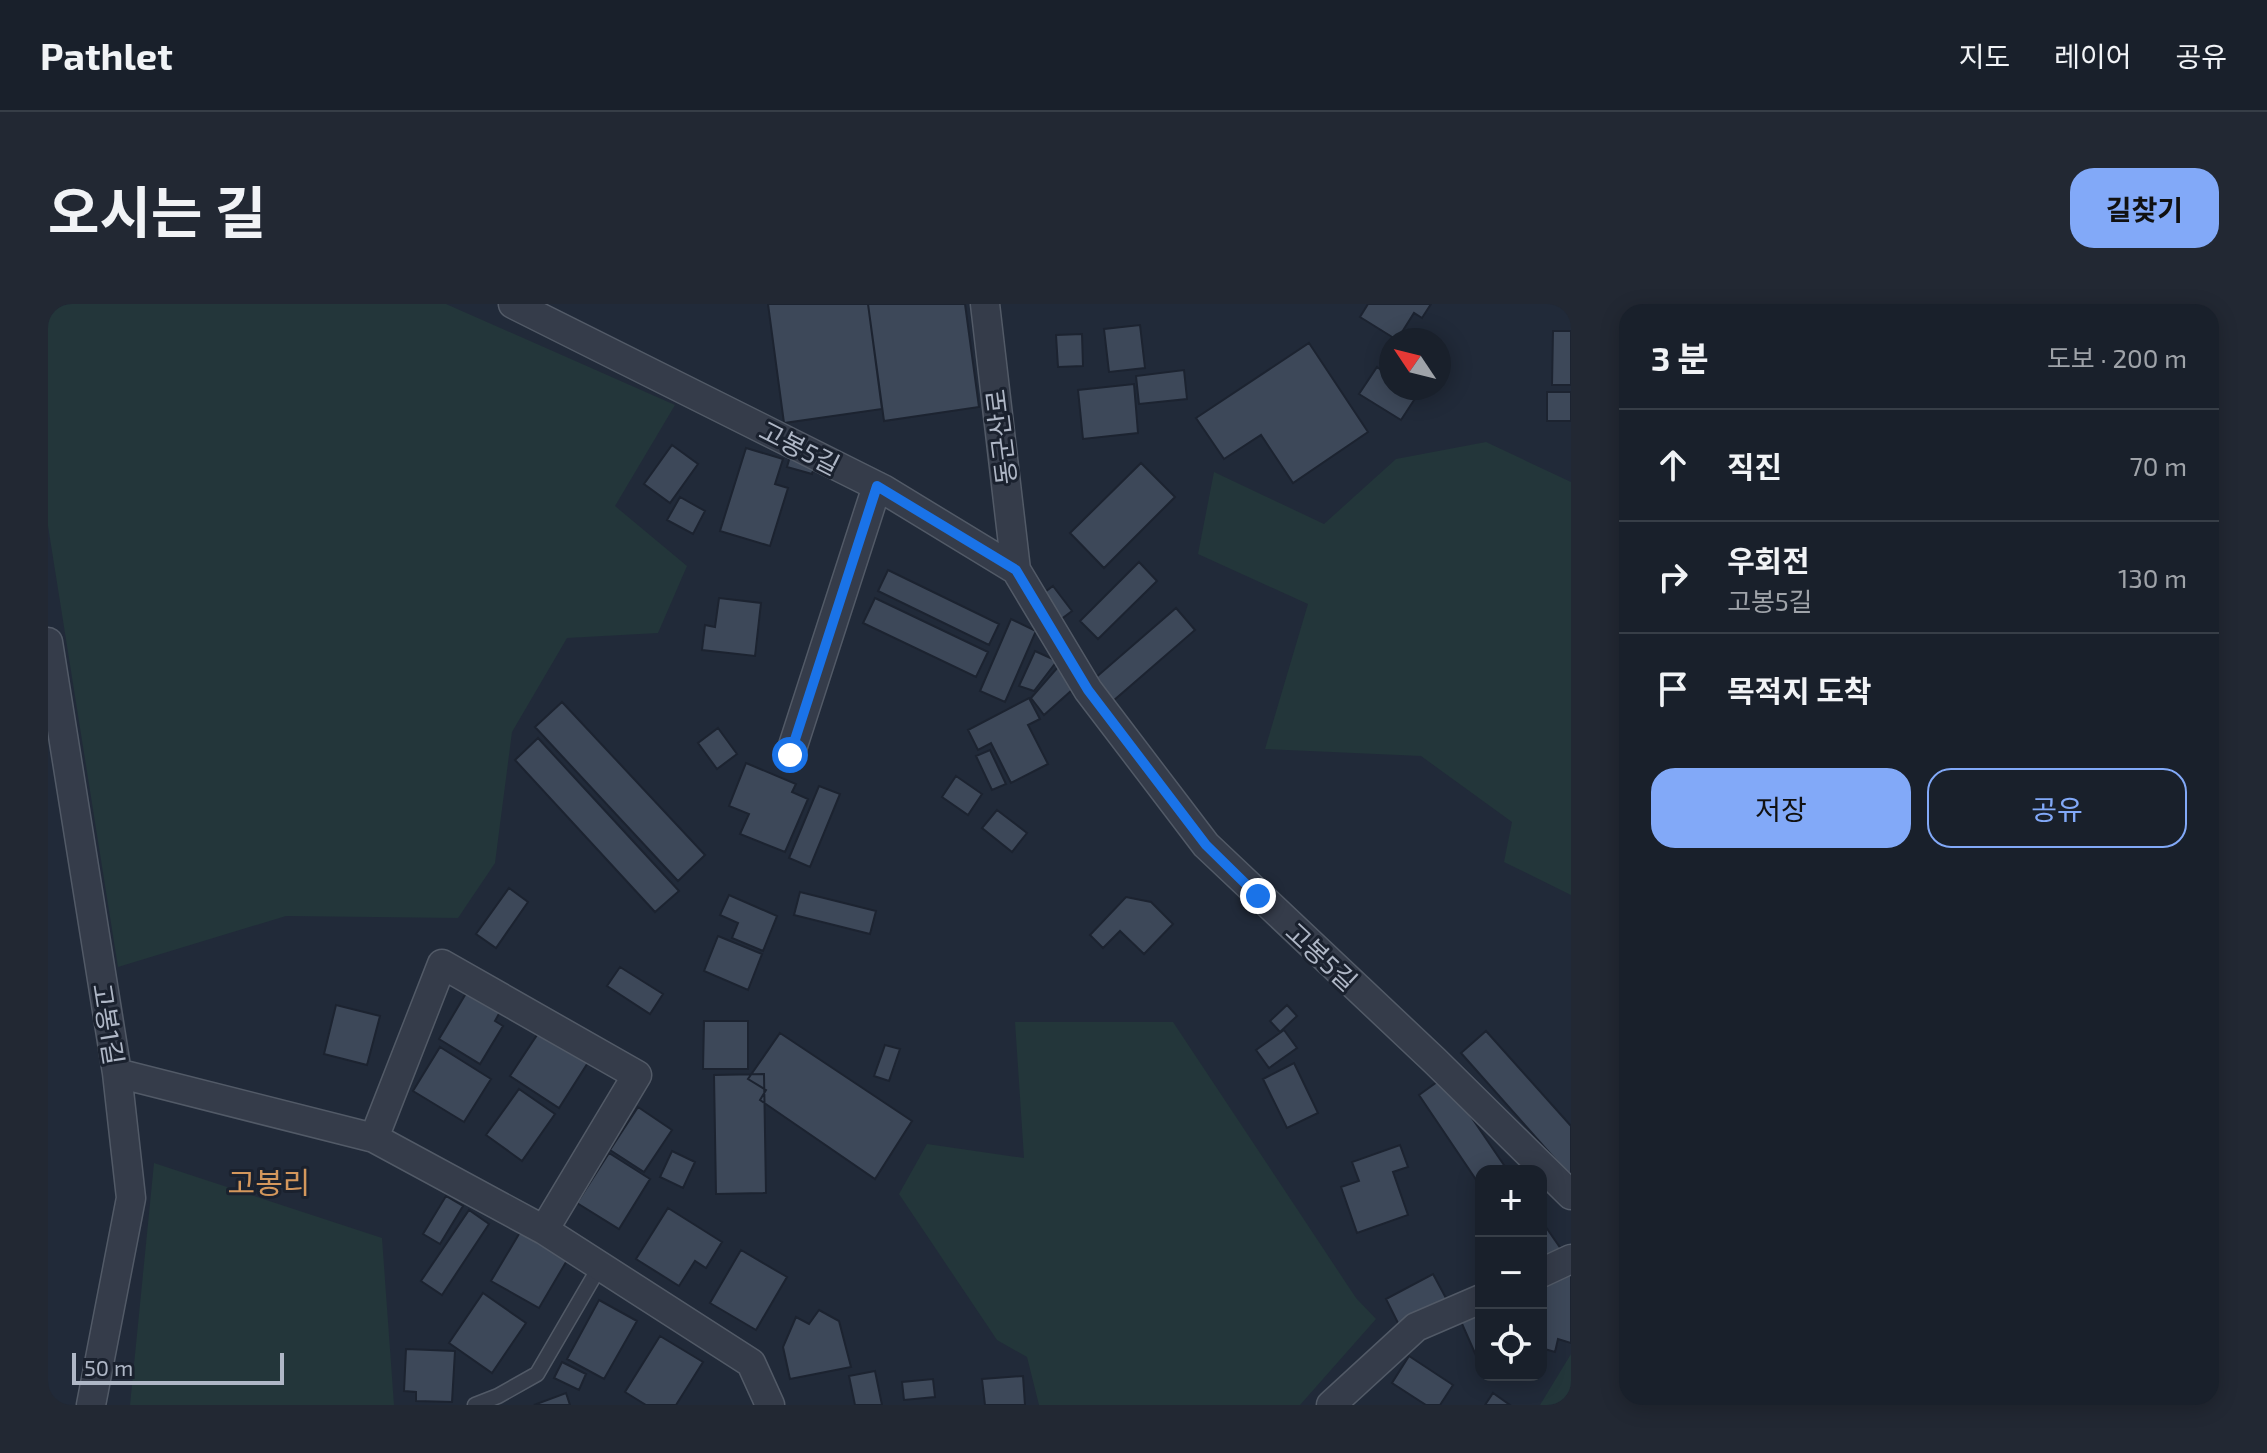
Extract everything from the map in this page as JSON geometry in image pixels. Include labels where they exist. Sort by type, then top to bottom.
[{"type":"street","name":"고봉5길","points":[[513,304],[877,486],[1016,570],[1088,690],[1206,845],[1435,1061],[1571,1195]]},
{"type":"street","name":"동군산로","points":[[985,304],[1016,570]]},
{"type":"street","points":[[790,755],[877,486]]},
{"type":"street","name":"고봉1길","points":[[48,642],[117,1073],[131,1198],[91,1405]]},
{"type":"street","points":[[374,1138],[442,964],[637,1075],[544,1230]]},
{"type":"street","points":[[117,1073],[374,1138],[544,1230],[751,1363],[770,1405]]},
{"type":"street","points":[[1547,1270],[1571,1259]]},
{"type":"street","points":[[1331,1405],[1416,1327],[1475,1302]]},
{"type":"lane","points":[[475,1405],[537,1374],[600,1266]]},
{"type":"green space","points":[[48,304],[446,304],[675,405],[615,506],[687,566],[658,633],[567,638],[512,732],[495,863],[458,918],[286,916],[118,967],[48,526]]},
{"type":"green space","points":[[1486,442],[1571,482],[1571,895],[1504,862],[1512,822],[1421,756],[1265,749],[1308,604],[1198,554],[1214,472],[1324,524],[1396,459]]},
{"type":"green space","points":[[1015,1022],[1173,1022],[1356,1298],[1376,1319],[1300,1405],[1039,1405],[1027,1357],[997,1340],[899,1194],[927,1144],[1024,1158]]},
{"type":"green space","points":[[154,1163],[382,1238],[394,1405],[130,1405]]},
{"type":"green space","points":[[1571,1354],[1571,1405],[1540,1405]]},
{"type":"building","points":[[768,304],[868,304],[882,409],[784,423]]},
{"type":"building","points":[[868,304],[965,304],[979,407],[884,421]]},
{"type":"building","points":[[1368,304],[1431,304],[1422,318],[1414,313],[1405,328],[1379,329],[1360,317]]},
{"type":"building","points":[[1140,325],[1145,368],[1109,372],[1104,329]]},
{"type":"building","points":[[1553,331],[1571,331],[1571,385],[1552,385]]},
{"type":"building","points":[[1082,334],[1083,366],[1058,367],[1056,335]]},
{"type":"building","points":[[1309,343],[1368,432],[1293,483],[1261,435],[1224,459],[1196,418]]},
{"type":"building","points":[[1377,367],[1379,400],[1414,400],[1401,420],[1359,394]]},
{"type":"building","points":[[1184,370],[1187,399],[1139,404],[1136,376]]},
{"type":"building","points":[[1134,384],[1138,433],[1083,439],[1078,390]]},
{"type":"building","points":[[1547,392],[1571,392],[1571,421],[1547,421]]},
{"type":"building","points":[[672,445],[698,464],[670,503],[644,484]]},
{"type":"building","points":[[746,448],[783,459],[775,484],[788,488],[770,546],[720,531]]},
{"type":"building","points":[[791,453],[816,460],[812,474],[787,467]]},
{"type":"building","points":[[1141,463],[1175,497],[1104,568],[1070,533]]},
{"type":"building","points":[[680,497],[705,511],[693,534],[667,520]]},
{"type":"building","points":[[1139,562],[1157,581],[1098,639],[1080,621]]},
{"type":"building","points":[[888,570],[999,624],[989,645],[878,591]]},
{"type":"building","points":[[1053,586],[1072,611],[1060,620],[1041,595]]},
{"type":"building","points":[[719,598],[761,603],[755,656],[702,650],[705,625],[715,627]]},
{"type":"building","points":[[875,598],[988,652],[976,677],[863,623]]},
{"type":"building","points":[[1176,608],[1195,630],[1113,701],[1094,679]]},
{"type":"building","points":[[1011,619],[1036,631],[1005,702],[980,691]]},
{"type":"building","points":[[1035,651],[1057,661],[1034,691],[1019,686]]},
{"type":"building","points":[[1058,667],[1072,690],[1044,715],[1031,698]]},
{"type":"building","points":[[1029,698],[1040,719],[1028,725],[1048,764],[1011,783],[991,743],[978,750],[968,730]]},
{"type":"building","points":[[562,702],[705,855],[678,881],[535,727]]},
{"type":"building","points":[[718,728],[737,754],[717,769],[698,743]]},
{"type":"building","points":[[538,738],[679,891],[655,912],[515,760]]},
{"type":"building","points":[[990,750],[1006,784],[992,790],[976,756]]},
{"type":"building","points":[[746,763],[796,784],[792,792],[808,799],[785,852],[740,834],[749,814],[729,806]]},
{"type":"building","points":[[956,776],[982,794],[968,815],[942,797]]},
{"type":"building","points":[[819,786],[840,794],[810,867],[789,858]]},
{"type":"building","points":[[997,810],[1027,833],[1012,852],[982,828]]},
{"type":"building","points":[[509,888],[528,902],[496,948],[476,934]]},
{"type":"building","points":[[800,892],[876,911],[870,934],[794,915]]},
{"type":"building","points":[[729,895],[777,916],[763,951],[732,938],[738,923],[720,915]]},
{"type":"building","points":[[1126,897],[1151,902],[1173,924],[1144,954],[1120,931],[1103,948],[1090,935]]},
{"type":"building","points":[[718,936],[762,954],[748,990],[704,971]]},
{"type":"building","points":[[620,967],[663,994],[650,1014],[607,986]]},
{"type":"building","points":[[468,990],[501,1010],[495,1021],[503,1026],[480,1064],[439,1039]]},
{"type":"building","points":[[336,1005],[380,1016],[367,1065],[324,1054]]},
{"type":"building","points":[[1287,1005],[1297,1016],[1280,1032],[1270,1021]]},
{"type":"building","points":[[704,1021],[748,1021],[748,1069],[703,1069]]},
{"type":"building","points":[[541,1029],[589,1061],[559,1108],[510,1076]]},
{"type":"building","points":[[1284,1030],[1297,1048],[1269,1068],[1256,1050]]},
{"type":"building","points":[[1486,1031],[1571,1126],[1571,1177],[1461,1053]]},
{"type":"building","points":[[780,1033],[912,1121],[875,1179],[760,1100],[766,1090],[748,1079]]},
{"type":"building","points":[[885,1045],[900,1049],[889,1081],[874,1076]]},
{"type":"building","points":[[440,1047],[491,1079],[464,1122],[413,1091]]},
{"type":"building","points":[[1294,1063],[1318,1113],[1287,1128],[1263,1079]]},
{"type":"building","points":[[764,1074],[766,1193],[716,1194],[714,1075]]},
{"type":"building","points":[[1444,1077],[1504,1165],[1475,1165],[1475,1178],[1419,1095]]},
{"type":"building","points":[[519,1089],[555,1114],[522,1161],[486,1135]]},
{"type":"building","points":[[638,1107],[672,1130],[644,1172],[610,1150]]},
{"type":"building","points":[[1400,1145],[1408,1167],[1393,1172],[1408,1215],[1357,1233],[1341,1187],[1359,1181],[1352,1162]]},
{"type":"building","points":[[672,1151],[695,1162],[683,1188],[660,1177]]},
{"type":"building","points":[[609,1153],[650,1179],[619,1229],[577,1203]]},
{"type":"building","points":[[446,1196],[463,1206],[440,1244],[423,1234]]},
{"type":"building","points":[[668,1208],[722,1242],[706,1268],[695,1261],[679,1286],[636,1259]]},
{"type":"building","points":[[469,1210],[489,1224],[442,1295],[421,1281]]},
{"type":"building","points":[[522,1229],[569,1257],[539,1308],[491,1281]]},
{"type":"building","points":[[1547,1229],[1561,1249],[1547,1259]]},
{"type":"building","points":[[741,1250],[787,1277],[756,1330],[710,1303]]},
{"type":"building","points":[[1550,1270],[1571,1275],[1571,1343],[1558,1339],[1555,1352],[1547,1350],[1547,1282]]},
{"type":"building","points":[[1433,1274],[1447,1300],[1399,1325],[1386,1299]]},
{"type":"building","points":[[483,1293],[526,1323],[492,1373],[449,1343]]},
{"type":"building","points":[[599,1300],[637,1321],[604,1379],[567,1359]]},
{"type":"building","points":[[1475,1309],[1475,1353],[1459,1317]]},
{"type":"building","points":[[819,1310],[839,1321],[851,1367],[790,1379],[783,1347],[796,1317],[809,1324]]},
{"type":"building","points":[[660,1336],[703,1362],[676,1405],[646,1405],[625,1392]]},
{"type":"building","points":[[406,1349],[455,1351],[452,1402],[416,1401],[416,1392],[404,1391]]},
{"type":"building","points":[[1409,1356],[1453,1385],[1440,1405],[1426,1405],[1392,1383]]},
{"type":"building","points":[[562,1362],[586,1374],[579,1390],[554,1378]]},
{"type":"building","points":[[875,1371],[882,1405],[855,1405],[849,1376]]},
{"type":"building","points":[[1023,1376],[1025,1405],[985,1405],[982,1379]]},
{"type":"building","points":[[933,1379],[935,1397],[904,1400],[902,1382]]},
{"type":"building","points":[[566,1393],[570,1405],[534,1405]]},
{"type":"building","points":[[1493,1393],[1510,1405],[1485,1405]]},
{"type":"district","name":"고봉리","points":[[269,1182]]},
{"type":"route","points":[[790,755],[877,486],[1016,570],[1088,690],[1206,845],[1258,896]]}]
